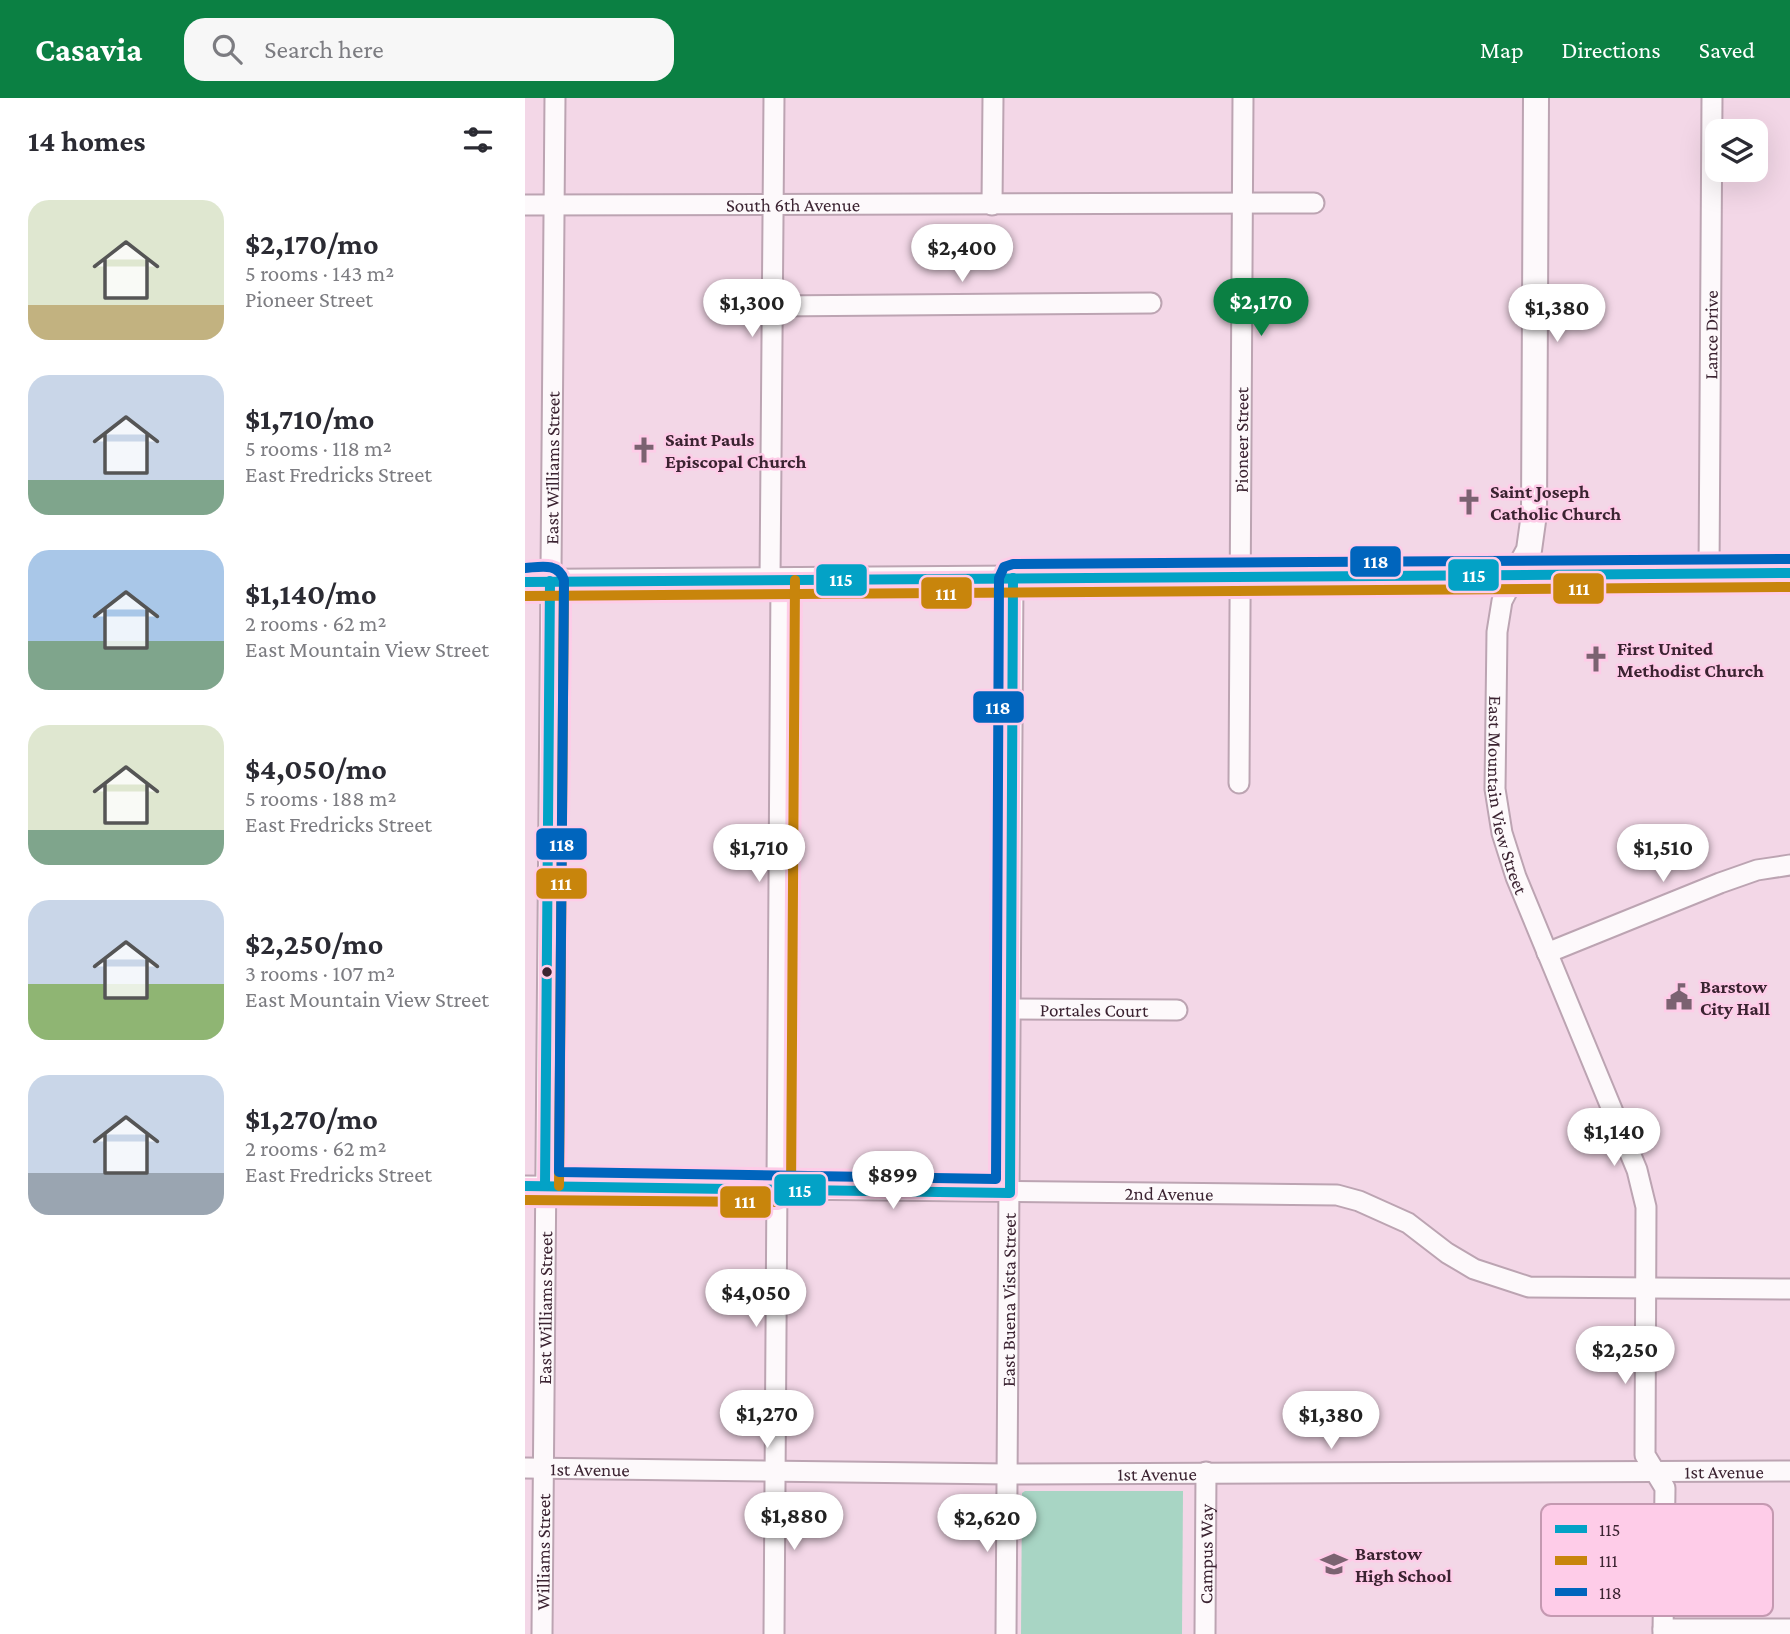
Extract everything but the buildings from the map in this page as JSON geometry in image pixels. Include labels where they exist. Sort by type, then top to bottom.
[{"type":"main road","name":"East Mountain View Street","points":[[1515,576],[1529,550],[1534,514],[1536,98]]},
{"type":"main road","points":[[525,582],[1790,573]]},
{"type":"street","name":"East Williams Street","points":[[534,1468],[545,1186],[555,98]]},
{"type":"street","points":[[773,1634],[778,1188],[774,98]]},
{"type":"street","points":[[992,205],[993,98]]},
{"type":"street","name":"Pioneer Street","points":[[1239,783],[1243,98]]},
{"type":"street","name":"Lance Drive","points":[[1709,573],[1712,98]]},
{"type":"street","name":"South 6th Avenue","points":[[525,205],[1314,203]]},
{"type":"street","points":[[773,306],[1151,303]]},
{"type":"street","name":"East Mountain View Street","points":[[1515,576],[1502,601],[1497,632],[1495,789],[1502,833],[1547,953],[1637,1170],[1646,1207],[1645,1455],[1665,1488],[1665,1504]]},
{"type":"street","name":"East Buena Vista Street","points":[[1006,1634],[1013,578]]},
{"type":"street","points":[[1547,953],[1720,883],[1757,870],[1790,865]]},
{"type":"street","name":"Portales Court","points":[[1012,1009],[1177,1010]]},
{"type":"street","name":"2nd Avenue","points":[[525,1186],[1336,1195],[1359,1201],[1408,1223],[1447,1253],[1500,1280],[1553,1290],[1790,1289]]},
{"type":"street","name":"1st Avenue","points":[[534,1468],[1008,1474],[1790,1471]]},
{"type":"street","name":"Williams Street","points":[[534,1468],[542,1634]]},
{"type":"street","name":"Campus Way","points":[[1205,1634],[1206,1472]]},
{"type":"street","points":[[1663,1631],[1790,1629]]},
{"type":"green space","points":[[1183,1491],[1182,1634],[1021,1634],[1022,1493]]},
{"type":"transit line","name":"118","points":[[525,568],[553,568],[564,580],[559,1172],[996,1179],[999,578],[1004,567],[1013,564],[1790,559]]},
{"type":"transit line","name":"115","points":[[525,582],[1790,573]]},
{"type":"transit line","name":"115","points":[[525,1186],[1010,1193],[1013,578]]},
{"type":"transit line","name":"111","points":[[525,1200],[778,1202],[791,1193],[795,580]]},
{"type":"transit line","name":"115","points":[[545,1186],[550,581]]},
{"type":"transit line","name":"111","points":[[559,1186],[564,581]]},
{"type":"transit line","name":"111","points":[[525,596],[1790,587]]},
{"type":"place","name":"Saint Pauls Episcopal Church","points":[[644,450]]},
{"type":"place","name":"Saint Joseph Catholic Church","points":[[1469,502]]},
{"type":"place","name":"First United Methodist Church","points":[[1596,659]]},
{"type":"place","name":"Barstow City Hall","points":[[1679,997]]},
{"type":"place","name":"Barstow High School","points":[[1334,1564]]}]
